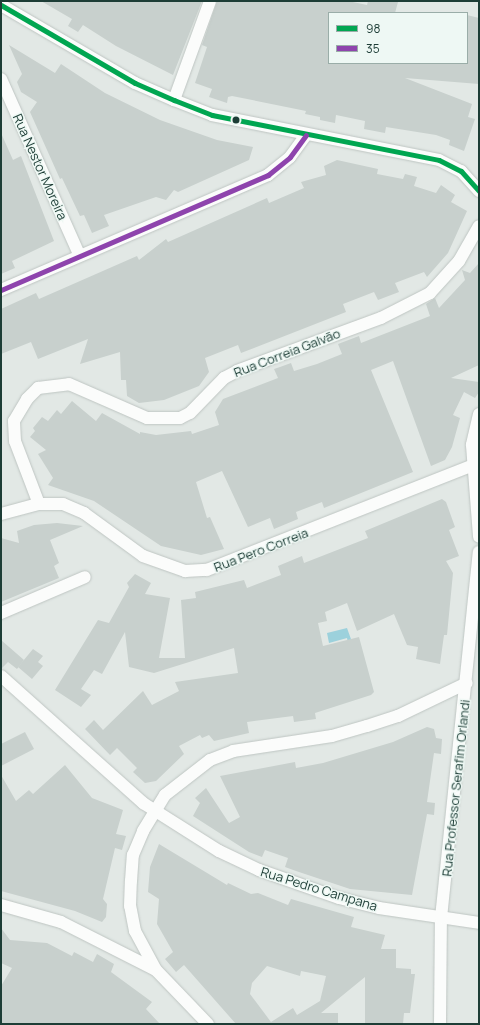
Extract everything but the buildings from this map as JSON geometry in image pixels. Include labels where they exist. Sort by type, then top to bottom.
[{"type":"street","points":[[174,100],[210,1]]},
{"type":"street","points":[[1,5],[135,83],[174,100],[212,114],[439,160],[461,171],[479,191]]},
{"type":"street","name":"Rua Nestor Moreira","points":[[1,79],[79,254]]},
{"type":"street","points":[[1,290],[79,254],[268,174],[290,157],[306,134]]},
{"type":"street","name":"Rua Correia Galvão","points":[[39,504],[15,441],[14,421],[27,399],[38,388],[69,384],[147,418],[180,418],[190,413],[230,374],[382,318],[430,293],[459,261],[479,226]]},
{"type":"street","points":[[479,414],[472,445],[476,464],[479,537]]},
{"type":"street","name":"Rua Pero Correia","points":[[1,514],[39,504],[63,504],[84,513],[143,556],[162,565],[185,570],[207,570],[476,464]]},
{"type":"street","name":"Rua Professor Serafim Orlandi","points":[[440,1024],[441,918],[467,683],[479,552]]},
{"type":"street","points":[[1,613],[85,577]]},
{"type":"street","name":"Rua Pedro Campana","points":[[1,676],[154,811],[219,851],[259,870],[345,900],[441,918],[479,923]]},
{"type":"street","points":[[208,1024],[156,970],[135,931],[130,906],[133,855],[154,811],[164,795],[210,760],[233,751],[332,736],[368,726],[398,716],[467,683]]},
{"type":"street","points":[[1,905],[61,922],[156,970]]},
{"type":"water","points":[[347,628],[352,642],[348,643],[347,638],[329,643],[327,633]]},
{"type":"transit line","name":"98","points":[[1,5],[135,83],[212,115],[439,160],[461,171],[479,191]]},
{"type":"transit line","name":"35","points":[[1,290],[268,175],[290,157],[306,135]]}]
